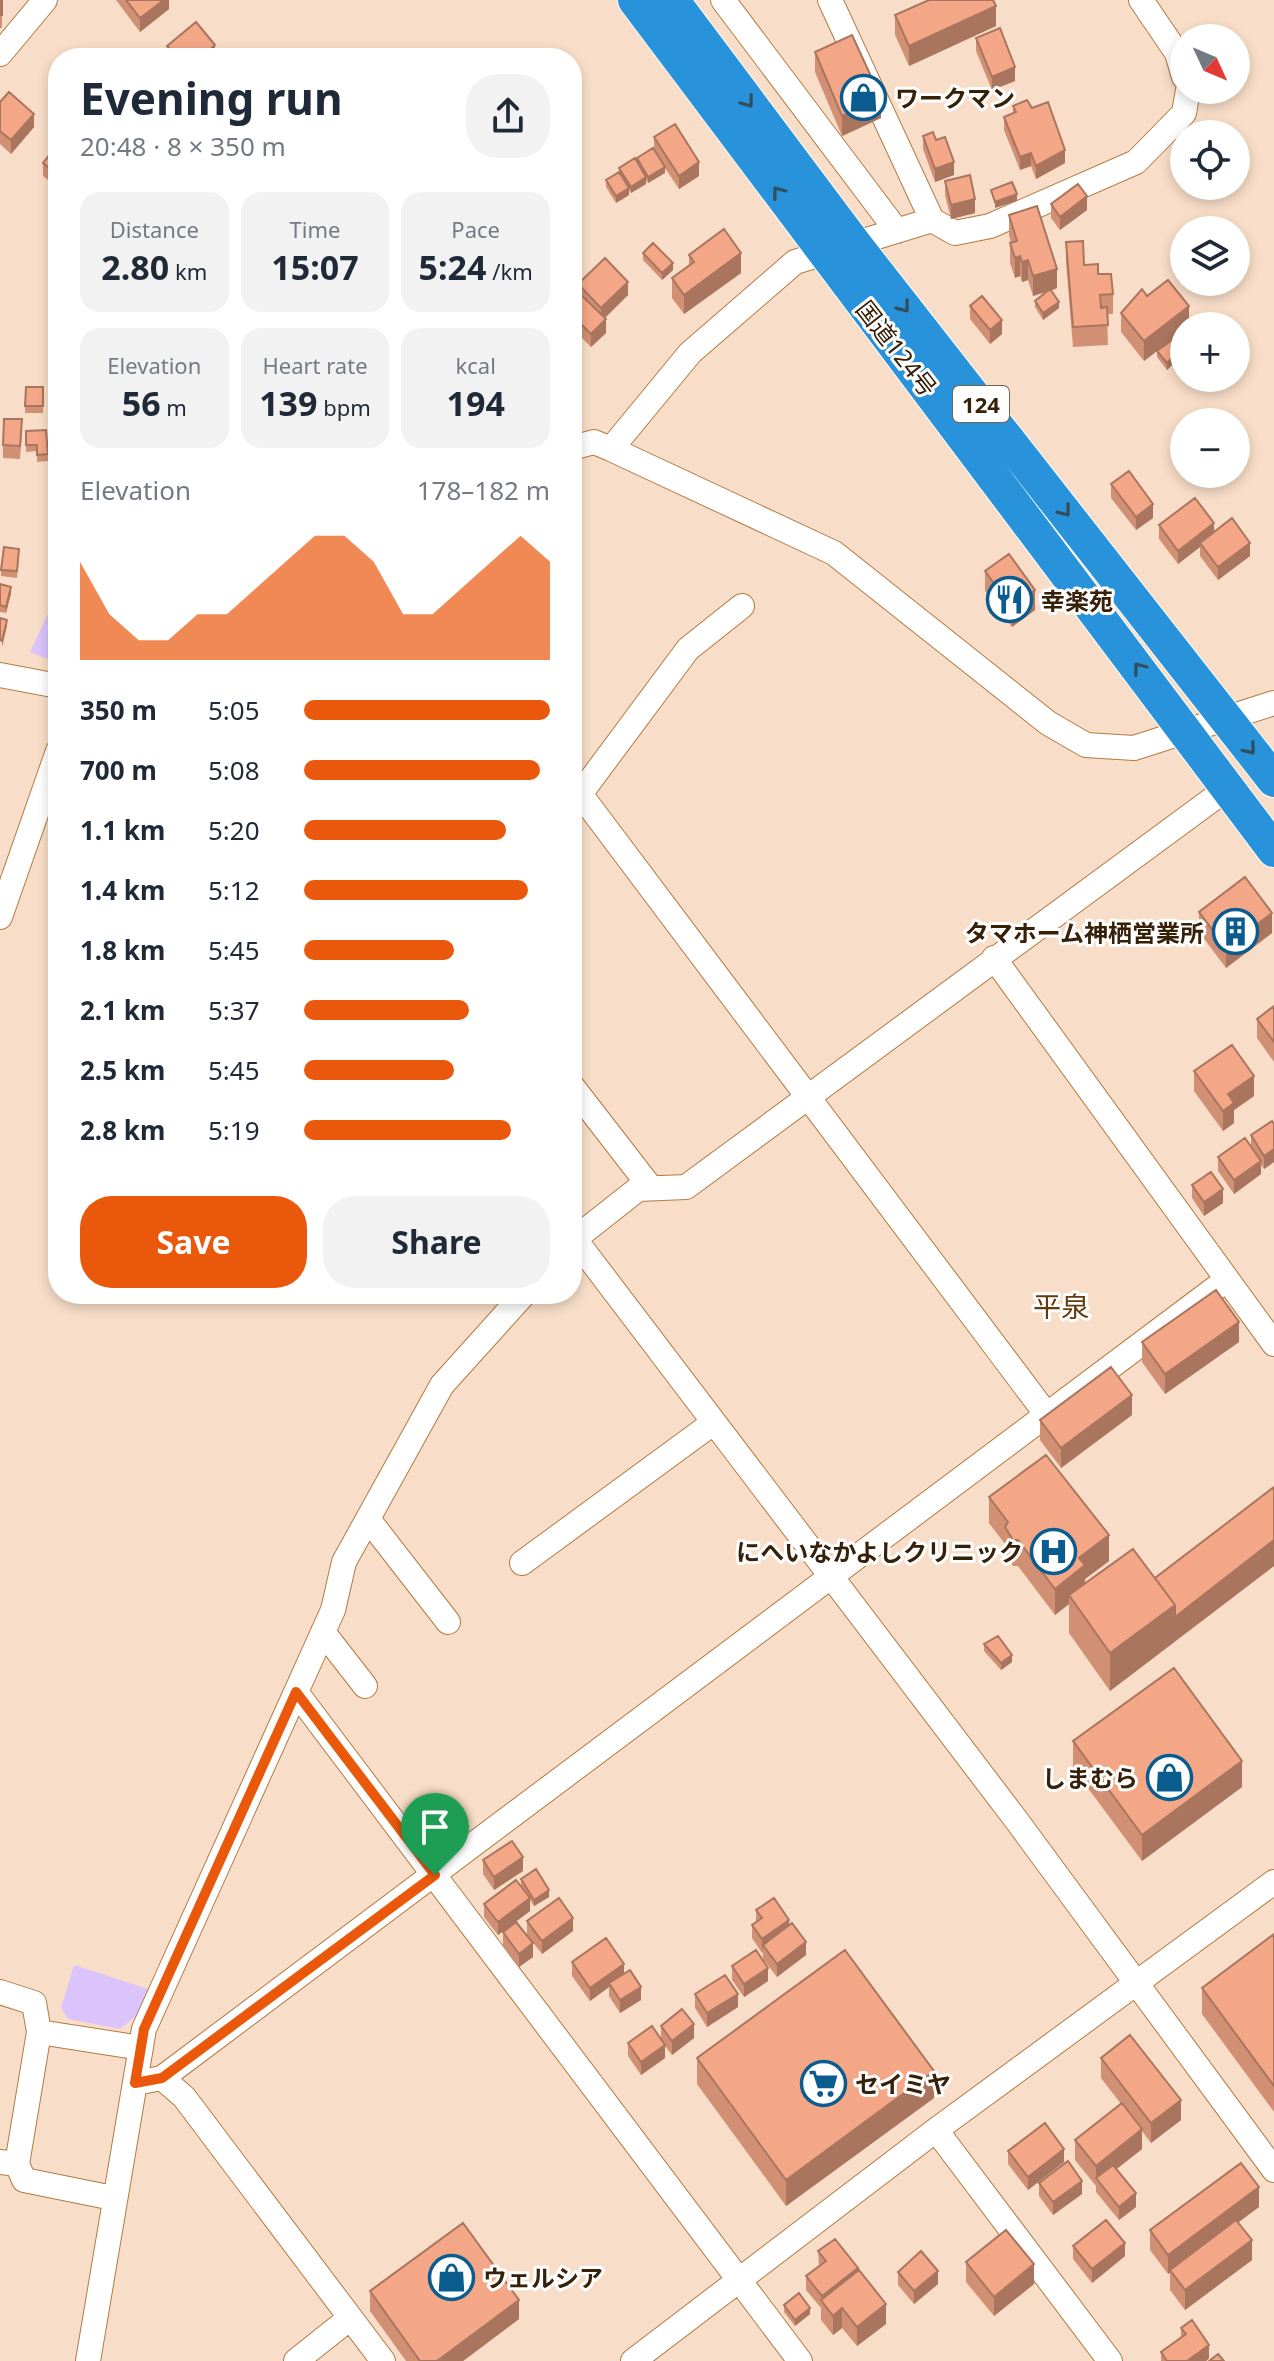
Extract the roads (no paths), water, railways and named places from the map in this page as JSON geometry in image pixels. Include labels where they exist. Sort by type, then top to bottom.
[{"type":"highway","name":"国道124号","points":[[635,0],[1274,780]]},
{"type":"highway","name":"国道124号","points":[[672,0],[841,250],[1274,850]]},
{"type":"street","points":[[0,54],[22,10],[45,0]]},
{"type":"street","points":[[723,0],[897,231]]},
{"type":"street","points":[[830,0],[932,220],[955,233],[990,226],[1136,162],[1184,113],[1186,104]]},
{"type":"street","points":[[1141,0],[1170,43]]},
{"type":"street","points":[[611,449],[690,353],[750,297],[795,262],[932,220]]},
{"type":"street","points":[[582,445],[594,442],[611,449],[834,553],[1048,723],[1086,745],[1134,748],[1274,703]]},
{"type":"street","points":[[582,792],[688,649],[742,606]]},
{"type":"street","points":[[0,675],[48,684]]},
{"type":"street","points":[[0,917],[48,780]]},
{"type":"street","points":[[582,1232],[638,1189],[686,1187],[1229,787]]},
{"type":"street","points":[[582,808],[808,1096],[1047,1415]]},
{"type":"street","points":[[994,958],[1225,1281],[1274,1344]]},
{"type":"street","points":[[582,1099],[651,1188]]},
{"type":"street","points":[[582,1251],[1017,1821],[1274,2170]]},
{"type":"street","points":[[135,2083],[162,2078],[1225,1281]]},
{"type":"street","points":[[88,2361],[113,2198],[144,2029],[333,1610],[344,1562],[442,1385],[515,1304]]},
{"type":"street","points":[[522,1563],[713,1423]]},
{"type":"street","points":[[368,1519],[448,1622]]},
{"type":"street","points":[[323,1632],[365,1686]]},
{"type":"street","points":[[296,1692],[800,2361]]},
{"type":"street","points":[[633,2361],[936,2130],[1274,1882]]},
{"type":"street","points":[[0,1992],[34,2003],[39,2032],[8,2163],[24,2180],[113,2198]]},
{"type":"street","points":[[39,2032],[141,2048]]},
{"type":"street","points":[[162,2078],[184,2097],[383,2361]]},
{"type":"street","points":[[936,2130],[1110,2361]]},
{"type":"street","points":[[296,2361],[350,2318]]},
{"type":"place","name":"ワークマン","points":[[864,97]]},
{"type":"place","name":"幸楽苑","points":[[1010,600]]},
{"type":"place","name":"タマホーム神栖営業所","points":[[1235,932]]},
{"type":"place","name":"にへいなかよしクリニック","points":[[1054,1551]]},
{"type":"place","name":"しまむら","points":[[1169,1777]]},
{"type":"place","name":"セイミヤ","points":[[824,2083]]},
{"type":"place","name":"ウェルシア","points":[[452,2277]]},
{"type":"district","name":"平泉","points":[[1061,1306]]}]
